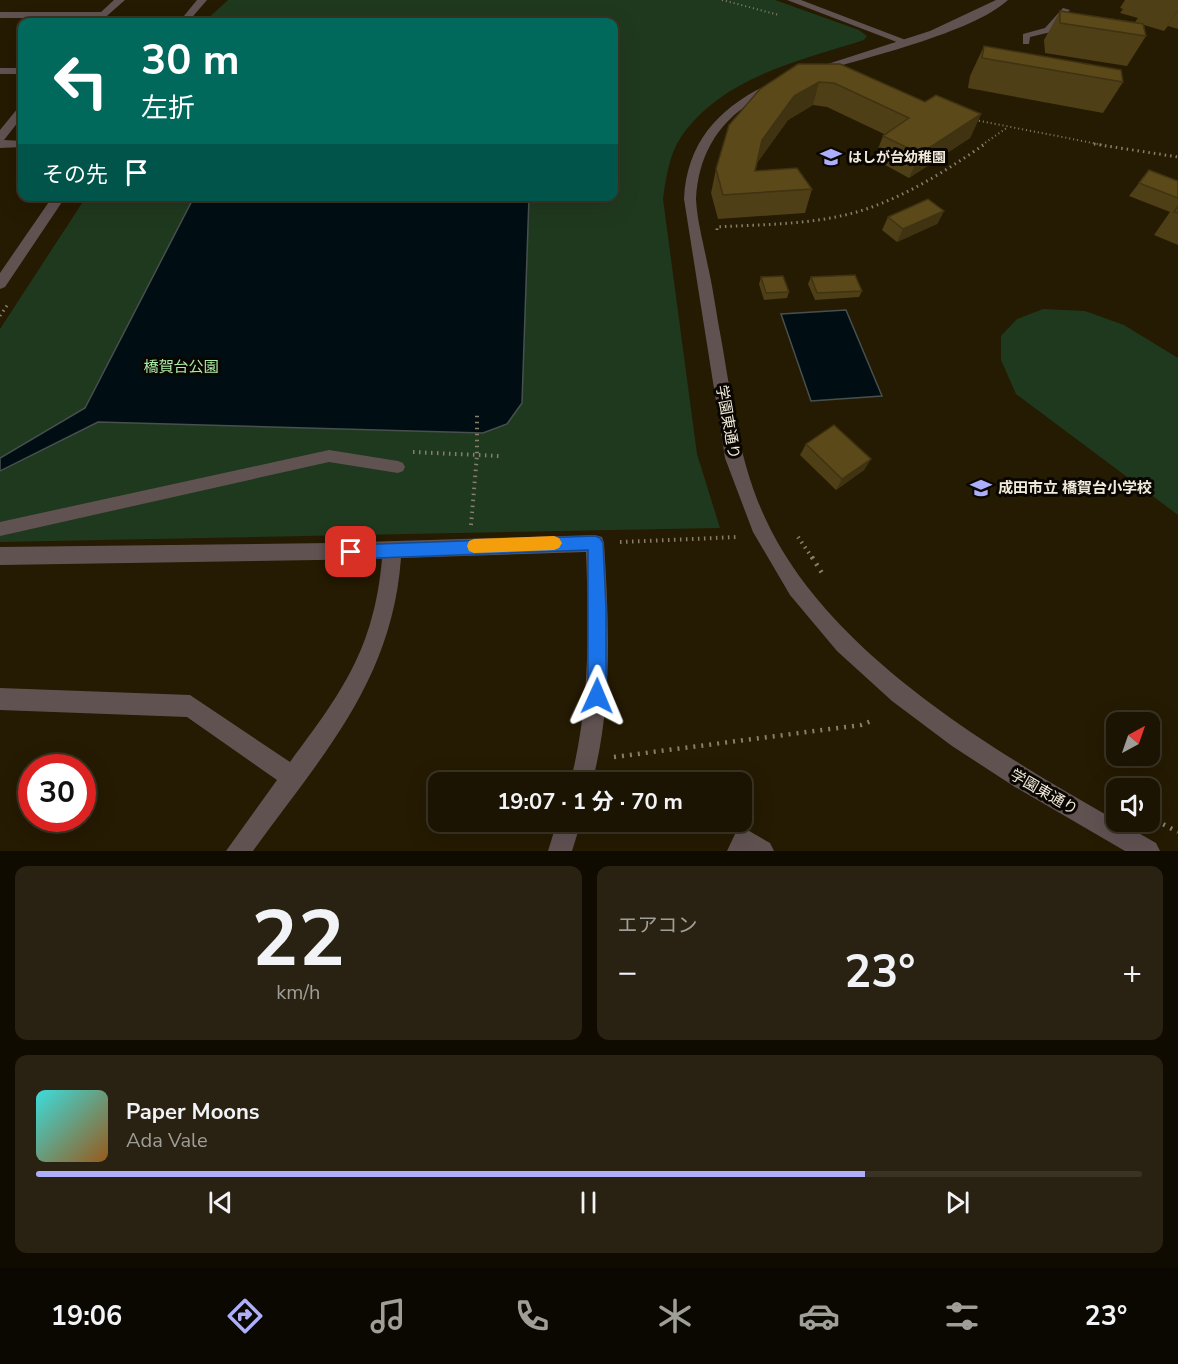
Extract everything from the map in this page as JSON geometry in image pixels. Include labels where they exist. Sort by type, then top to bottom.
[{"type":"street","points":[[99,18],[120,0]]},
{"type":"street","points":[[186,18],[202,0]]},
{"type":"street","points":[[793,0],[906,42]]},
{"type":"street","name":"学園東通り","points":[[1003,0],[984,12],[906,42],[795,76],[757,92],[730,111],[697,153],[689,199],[734,459],[752,511],[780,564],[815,610],[875,675],[1010,773],[1148,851]]},
{"type":"street","points":[[0,15],[74,18]]},
{"type":"street","points":[[0,72],[18,72]]},
{"type":"street","points":[[0,138],[18,115]]},
{"type":"street","points":[[0,144],[18,144]]},
{"type":"street","points":[[0,284],[57,201]]},
{"type":"street","points":[[0,556],[392,550],[595,543],[598,608],[597,696],[584,772]]},
{"type":"street","points":[[238,851],[336,718],[360,679],[380,628],[389,587],[392,550]]},
{"type":"street","points":[[0,699],[190,706],[292,777]]},
{"type":"street","points":[[560,851],[566,832]]},
{"type":"street","points":[[740,851],[744,840],[762,851]]},
{"type":"lane","points":[[1026,42],[1026,36],[1048,30],[1066,10]]},
{"type":"lane","points":[[1036,32],[1055,35]]},
{"type":"lane","points":[[0,529],[329,456],[398,467]]},
{"type":"path","points":[[970,119],[1060,139],[1178,157]]},
{"type":"path","points":[[719,238],[717,227],[812,220],[871,207],[924,181],[1008,127]]},
{"type":"path","points":[[470,535],[477,455],[477,412]]},
{"type":"path","points":[[398,467],[410,452],[500,456]]},
{"type":"path","points":[[795,532],[826,579]]},
{"type":"path","points":[[595,543],[738,537]]},
{"type":"path","points":[[588,761],[861,724],[874,720]]},
{"type":"path","points":[[1160,823],[1178,832]]},
{"type":"green space","name":"橋賀台公園","points":[[228,0],[775,0],[859,30],[867,36],[864,40],[788,64],[740,85],[718,99],[698,116],[681,137],[671,159],[663,199],[697,454],[720,528],[0,542],[0,329],[83,201],[618,201],[618,18],[208,18]]},
{"type":"green space","points":[[1043,309],[1085,311],[1124,325],[1178,358],[1178,515],[1016,394],[1001,360],[1001,336],[1017,319]]},
{"type":"shaded area","points":[[192,201],[529,201],[522,403],[507,424],[483,433],[98,422],[0,471],[0,458],[85,408]]},
{"type":"shaded area","points":[[846,310],[882,396],[811,401],[781,314]]},
{"type":"building","points":[[1060,11],[1143,24],[1146,36],[1060,23]]},
{"type":"building","points":[[984,46],[1121,70],[1123,82],[982,58]]},
{"type":"building","points":[[798,64],[840,64],[925,102],[936,95],[981,114],[920,154],[883,136],[909,118],[834,83],[819,82],[794,96],[762,140],[755,171],[797,168],[812,189],[723,195],[716,169],[729,125],[760,89]]},
{"type":"building","points":[[1149,170],[1178,181],[1178,198],[1139,183]]},
{"type":"building","points":[[928,199],[944,211],[903,229],[888,217]]},
{"type":"building","points":[[855,275],[862,291],[817,293],[811,277]]},
{"type":"building","points":[[783,276],[789,292],[766,293],[761,277]]},
{"type":"building","points":[[834,425],[871,459],[842,479],[806,444]]},
{"type":"slow traffic","points":[[474,546],[554,543]]},
{"type":"place","name":"はしが台幼稚園","points":[[831,157]]},
{"type":"place","name":"成田市立 橋賀台小学校","points":[[981,488]]},
{"type":"route","points":[[351,552],[595,543],[598,608],[597,696]]}]
